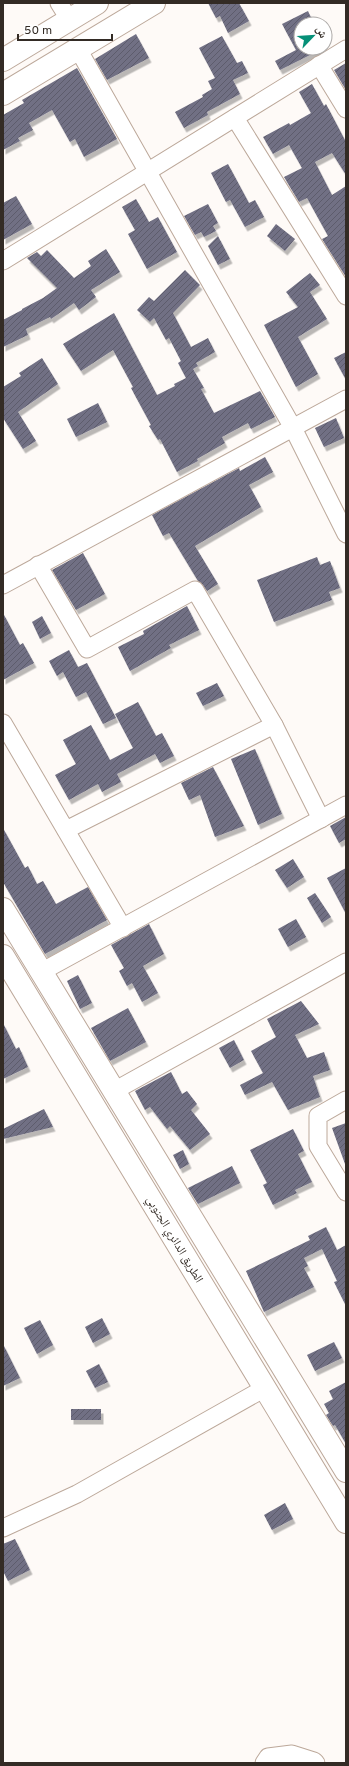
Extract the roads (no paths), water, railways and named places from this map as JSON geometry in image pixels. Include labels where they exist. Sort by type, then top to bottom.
[{"type":"main road","points":[[3,60],[64,11],[96,3]]},
{"type":"main road","points":[[3,94],[154,3]]},
{"type":"main road","name":"الطريق الدائري الجنوبي","points":[[3,909],[346,1471]]},
{"type":"main road","name":"الطريق الدائري الجنوبي","points":[[3,956],[346,1522]]},
{"type":"street","points":[[78,49],[293,428],[346,532]]},
{"type":"street","points":[[3,261],[346,49]]},
{"type":"street","points":[[319,65],[346,109]]},
{"type":"street","points":[[234,118],[344,290]]},
{"type":"street","points":[[3,584],[346,399]]},
{"type":"street","points":[[38,566],[87,649],[195,590],[274,725],[321,819]]},
{"type":"street","points":[[3,723],[123,928]]},
{"type":"street","points":[[66,830],[274,725]]},
{"type":"street","points":[[41,972],[346,805]]},
{"type":"street","points":[[114,1090],[346,962]]},
{"type":"street","points":[[346,1100],[318,1116],[318,1146],[346,1192]]},
{"type":"street","points":[[3,1528],[78,1494],[265,1388]]},
{"type":"street","points":[[264,1763],[268,1757],[292,1754],[316,1763]]}]
